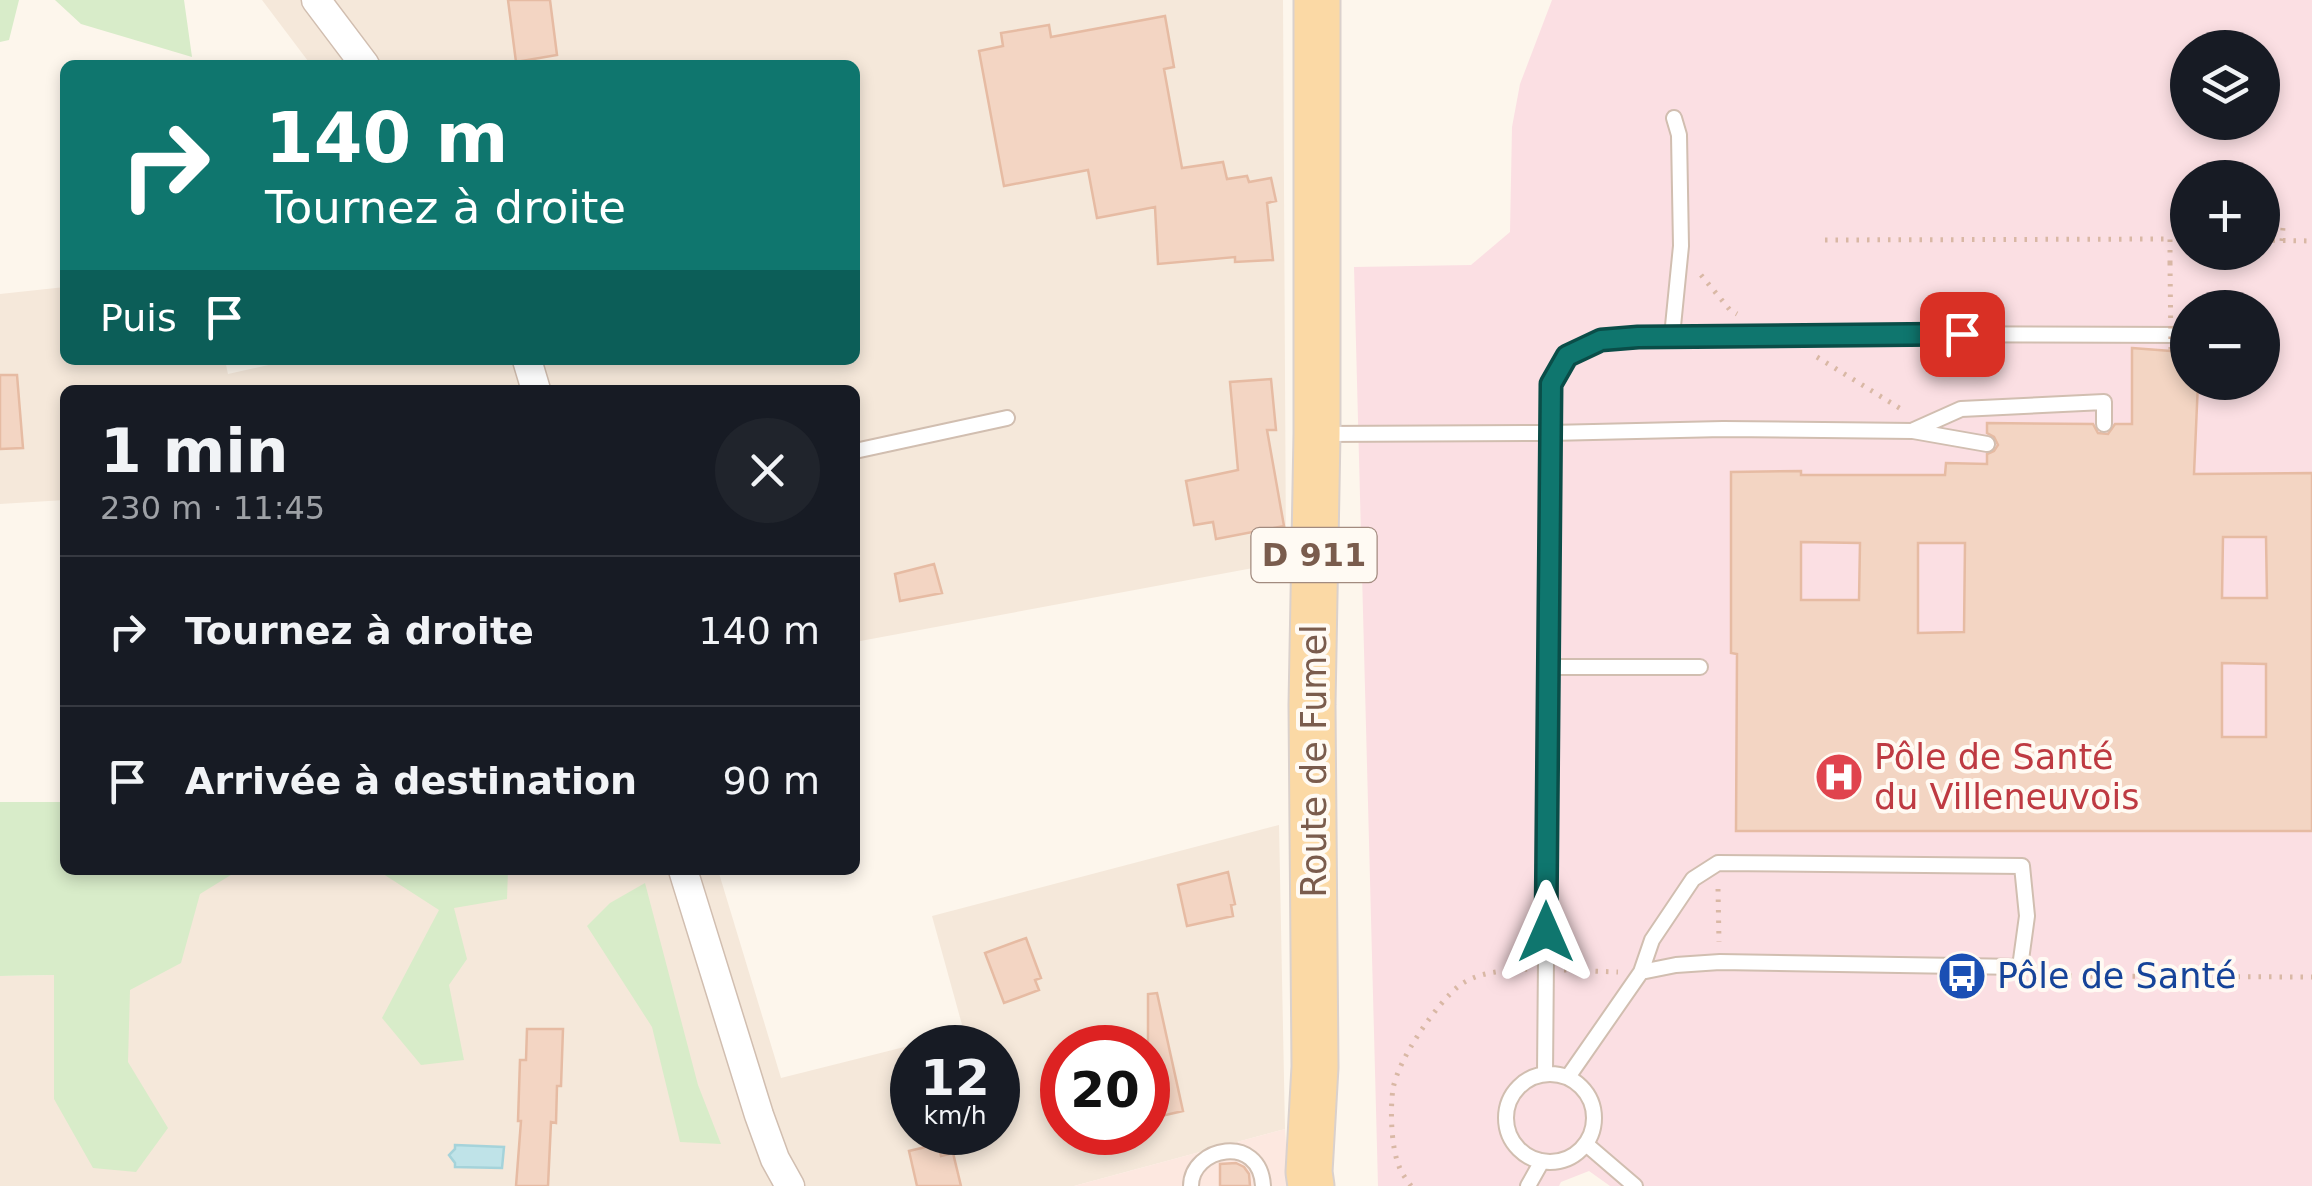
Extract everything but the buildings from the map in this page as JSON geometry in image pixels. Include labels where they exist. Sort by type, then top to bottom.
[{"type":"main road","name":"Route de Fumel","points":[[1311,1186],[1317,0]]},
{"type":"main road","name":"Route de Fumel","points":[[1312,1101],[1336,1186]]},
{"type":"street","points":[[316,0],[361,60]]},
{"type":"street","points":[[685,875],[758,1115],[790,1186]]},
{"type":"lane","points":[[1672,336],[1681,246],[1679,135],[1674,118]]},
{"type":"lane","points":[[1544,1074],[1551,384],[1567,356],[1601,340],[1672,336],[2170,335]]},
{"type":"lane","points":[[1914,430],[1961,408],[2104,402],[2104,424]]},
{"type":"lane","points":[[860,450],[1007,418]]},
{"type":"lane","points":[[1317,434],[1914,430],[1987,444]]},
{"type":"lane","points":[[1549,667],[1700,668]]},
{"type":"lane","points":[[1568,1077],[1641,972],[1652,940],[1694,879],[1718,863],[2022,866],[2027,916],[2020,967],[1720,962],[1641,972]]},
{"type":"lane","points":[[1531,1077],[1568,1077],[1587,1094],[1592,1106],[1592,1132],[1586,1144],[1566,1159],[1542,1161],[1529,1156],[1518,1148],[1506,1123],[1511,1096],[1531,1077]]},
{"type":"lane","points":[[1586,1144],[1635,1186]]},
{"type":"lane","points":[[1191,1186],[1191,1176],[1205,1159],[1238,1152],[1250,1156],[1260,1166],[1263,1186]]},
{"type":"lane","points":[[1528,1186],[1542,1161]]},
{"type":"path","points":[[2283,227],[2282,241],[2312,241]]},
{"type":"path","points":[[1987,230],[1987,239]]},
{"type":"path","points":[[1891,231],[1892,240]]},
{"type":"path","points":[[1825,240],[2170,239]]},
{"type":"path","points":[[1718,863],[1720,962]]},
{"type":"path","points":[[1411,1186],[1398,1165],[1392,1123],[1393,1086],[1430,1017],[1461,984],[1489,972],[1641,972]]},
{"type":"shaded area","points":[[262,0],[1283,0],[1286,562],[860,641],[860,385],[60,385],[60,500],[0,504],[0,294],[60,288],[60,365],[226,365],[228,374],[268,365],[860,365],[860,60],[307,60]]},
{"type":"shaded area","name":"Pôle de Santé du Villeneuvois","points":[[1552,0],[2312,0],[2312,1186],[1610,1186],[1589,1171],[1559,1186],[1378,1186],[1354,267],[1471,265],[1510,232],[1512,127],[1520,84]]},
{"type":"shaded area","points":[[1279,825],[1285,1129],[1074,1186],[0,1186],[0,976],[54,975],[147,875],[720,875],[781,1078],[890,1051],[890,1155],[1020,1155],[1020,1025],[962,1025],[932,916]]},
{"type":"shaded area","points":[[1285,1129],[1289,1186],[1074,1186]]},
{"type":"green space","points":[[0,0],[19,0],[9,40],[0,42]]},
{"type":"green space","points":[[55,0],[184,0],[192,57],[81,24]]},
{"type":"green space","points":[[0,802],[60,802],[60,875],[231,875],[200,894],[181,963],[130,990],[128,1062],[168,1128],[136,1172],[93,1168],[54,1099],[54,975],[0,976]]},
{"type":"green space","points":[[385,875],[508,875],[507,899],[454,908],[467,959],[449,985],[464,1060],[421,1065],[382,1018],[439,910]]},
{"type":"green space","points":[[645,883],[698,1085],[721,1144],[680,1142],[652,1027],[587,926],[610,903]]},
{"type":"water","points":[[455,1145],[504,1147],[502,1168],[455,1167],[449,1155]]},
{"type":"place","name":"Pôle de Santé du Villeneuvois","points":[[1839,777]]},
{"type":"place","name":"Pôle de Santé","points":[[1962,976]]},
{"type":"route","points":[[1546,932],[1551,384],[1567,356],[1601,340],[1638,337],[1962,334]]}]
